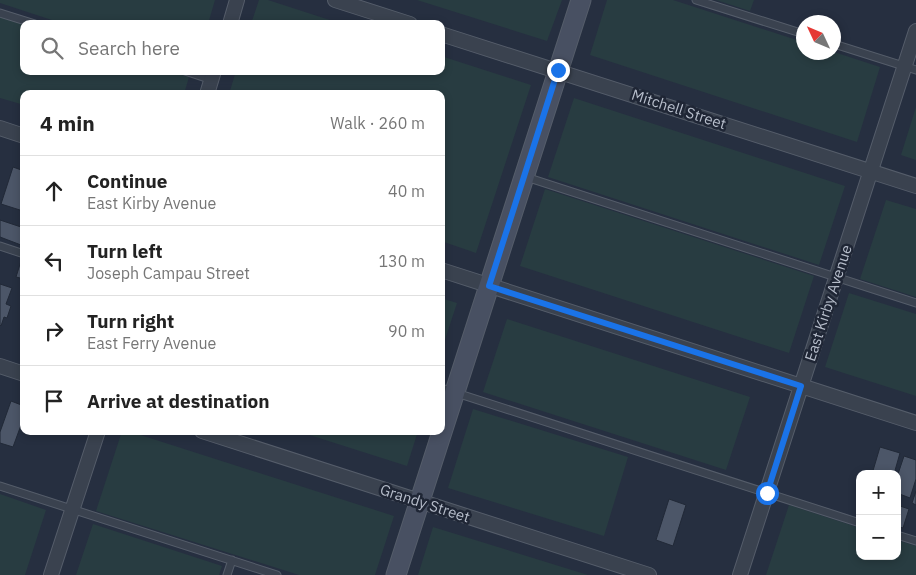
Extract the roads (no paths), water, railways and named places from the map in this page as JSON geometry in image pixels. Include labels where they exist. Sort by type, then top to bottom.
[{"type":"street","points":[[231,20],[238,0]]},
{"type":"street","points":[[335,0],[398,20]]},
{"type":"street","points":[[448,391],[489,286],[581,0]]},
{"type":"street","name":"East Kirby Avenue","points":[[740,575],[871,171],[910,69],[916,31]]},
{"type":"street","name":"Mitchell Street","points":[[445,35],[916,186]]},
{"type":"street","points":[[208,90],[213,75]]},
{"type":"street","points":[[0,128],[20,135]]},
{"type":"street","points":[[445,271],[916,423]]},
{"type":"street","points":[[0,366],[20,373]]},
{"type":"street","points":[[51,575],[97,435]]},
{"type":"street","name":"Grandy Street","points":[[214,435],[649,575]]},
{"type":"street","points":[[396,575],[419,501],[436,435]]},
{"type":"lane","points":[[696,0],[796,31]]},
{"type":"lane","points":[[0,13],[22,20]]},
{"type":"lane","points":[[841,46],[910,69]]},
{"type":"lane","points":[[524,177],[916,303]]},
{"type":"lane","points":[[0,246],[20,253]]},
{"type":"lane","points":[[448,391],[856,522]]},
{"type":"lane","points":[[0,486],[278,575]]},
{"type":"lane","points":[[901,536],[916,541]]},
{"type":"lane","points":[[227,575],[232,560]]}]
